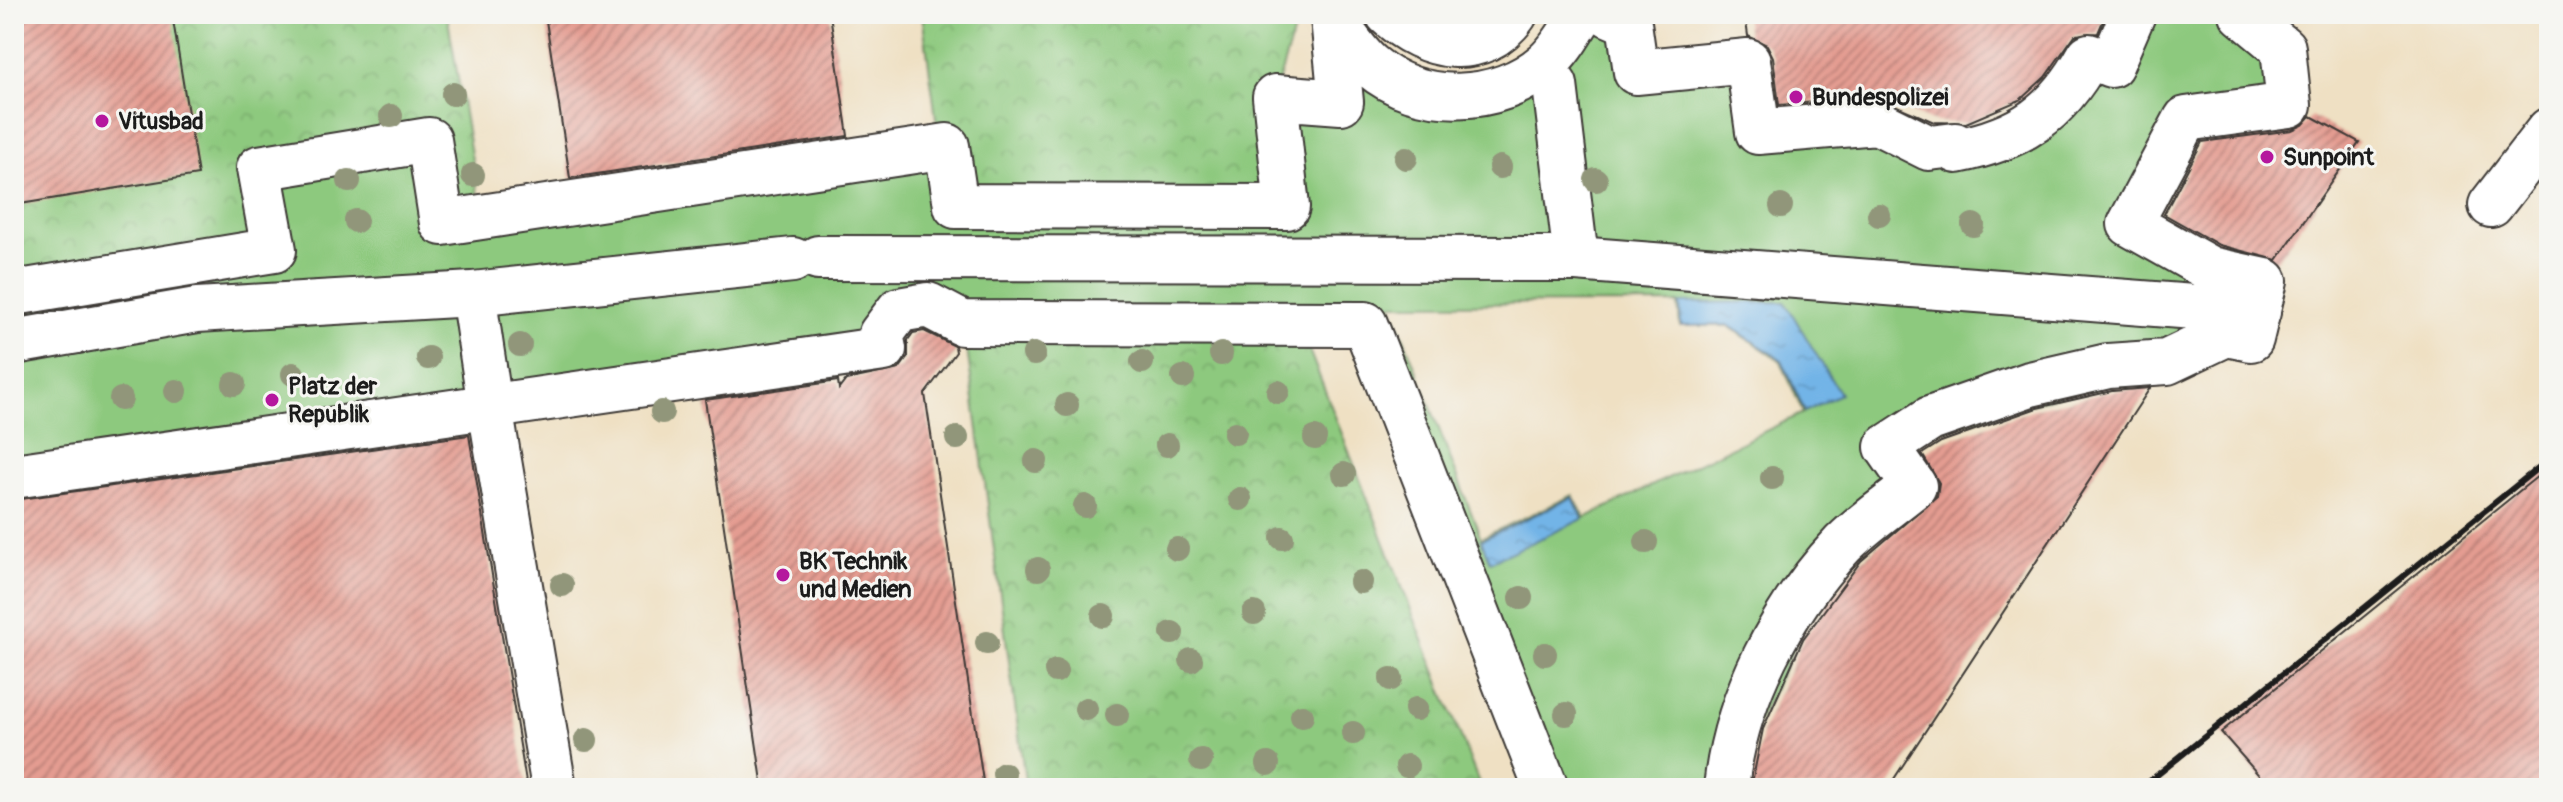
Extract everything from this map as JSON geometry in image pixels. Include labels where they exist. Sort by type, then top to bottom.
[{"type":"street","points":[[1388,14],[1410,34],[1436,45],[1458,47],[1487,39],[1506,27],[1515,14]]},
{"type":"street","points":[[14,293],[274,250],[259,168],[429,140],[442,223],[947,146],[956,206],[1287,207],[1275,97],[1341,102],[1333,18],[1370,66],[1401,86],[1436,96],[1478,96],[1517,81],[1545,64],[1582,14]]},
{"type":"street","points":[[1608,14],[1629,23],[1636,72],[1748,61],[1758,132],[1877,122],[1929,148],[1955,145],[1957,151],[1993,143],[2038,120],[2061,98],[2089,56],[2111,65],[2133,14]]},
{"type":"street","points":[[1726,788],[1745,708],[1765,654],[1795,608],[1844,544],[1914,486],[1887,447],[1930,419],[2030,384],[2108,366],[2167,362],[2226,334],[2251,339],[2265,281],[2210,269],[2130,224],[2186,119],[2289,105],[2283,48],[2242,14]]},
{"type":"street","points":[[1555,85],[1576,259]]},
{"type":"street","points":[[2491,205],[2549,130]]},
{"type":"street","points":[[925,151],[949,259]]},
{"type":"street","points":[[14,342],[197,310],[473,294],[805,259],[1576,259],[2258,312]]},
{"type":"street","points":[[473,294],[554,788]]},
{"type":"street","points":[[14,476],[491,413],[884,349],[881,334],[899,310],[928,305],[962,323],[1365,324],[1546,788]]},
{"type":"green space","points":[[14,14],[447,14],[481,212],[14,291]]},
{"type":"green space","points":[[922,14],[1299,14],[1277,86],[1302,332],[1481,788],[1026,788]]},
{"type":"green space","name":"Platz der Republik","points":[[1608,14],[1636,72],[1748,61],[1758,132],[1993,143],[2133,14],[2242,14],[2289,105],[2186,119],[2130,223],[2251,339],[1887,446],[1914,486],[1844,544],[1726,788],[1546,788],[1364,324],[928,305],[881,333],[14,476],[14,293],[274,250],[259,168],[429,140],[442,223],[925,151],[956,206],[1287,207],[1275,97],[1319,99],[1333,18],[1436,96]],"holes":[[[1785,302],[1805,412],[1782,360],[1728,325]],[[1678,303],[1680,326],[1728,326],[1781,361],[1803,413],[1585,518],[1573,495],[1481,538],[1391,304]]]},
{"type":"water","points":[[1785,302],[1840,394],[1805,412],[1782,360],[1728,325],[1681,326],[1680,303]]},
{"type":"water","points":[[1573,497],[1583,519],[1490,562],[1481,540]]},
{"type":"building","name":"Vitusbad","points":[[14,14],[172,14],[198,175],[14,205]]},
{"type":"building","points":[[545,14],[830,14],[848,136],[570,178]]},
{"type":"building","points":[[1745,14],[2106,14],[2098,33],[2075,35],[2045,77],[2020,100],[1966,123],[1934,122],[1876,97],[1779,105],[1773,57],[1767,45],[1748,36]]},
{"type":"building","points":[[2311,116],[2359,142],[2277,260],[2219,245],[2164,214],[2202,142],[2292,130],[2303,125]]},
{"type":"building","points":[[924,331],[955,346],[956,352],[925,394],[984,788],[763,788],[705,400],[838,381],[839,389],[846,380],[899,369],[908,357],[908,340],[913,333]]},
{"type":"building","points":[[2150,388],[1888,788],[1751,788],[1763,729],[1803,639],[1861,561],[1937,496],[1939,483],[1922,454],[1941,442],[2037,408],[2112,391]]},
{"type":"building","points":[[469,435],[527,788],[14,788],[14,500]]},
{"type":"building","points":[[2549,467],[2549,788],[2270,788],[2221,732]]},
{"type":"railway","points":[[2141,788],[2549,459]]},
{"type":"place","name":"Bundespolizei","points":[[1796,97]]},
{"type":"place","name":"Vitusbad","points":[[102,121]]},
{"type":"place","name":"Sunpoint","points":[[2267,157]]},
{"type":"place","name":"Platz der Republik","points":[[272,400]]},
{"type":"place","name":"BK Technik und Medien","points":[[783,575]]}]
